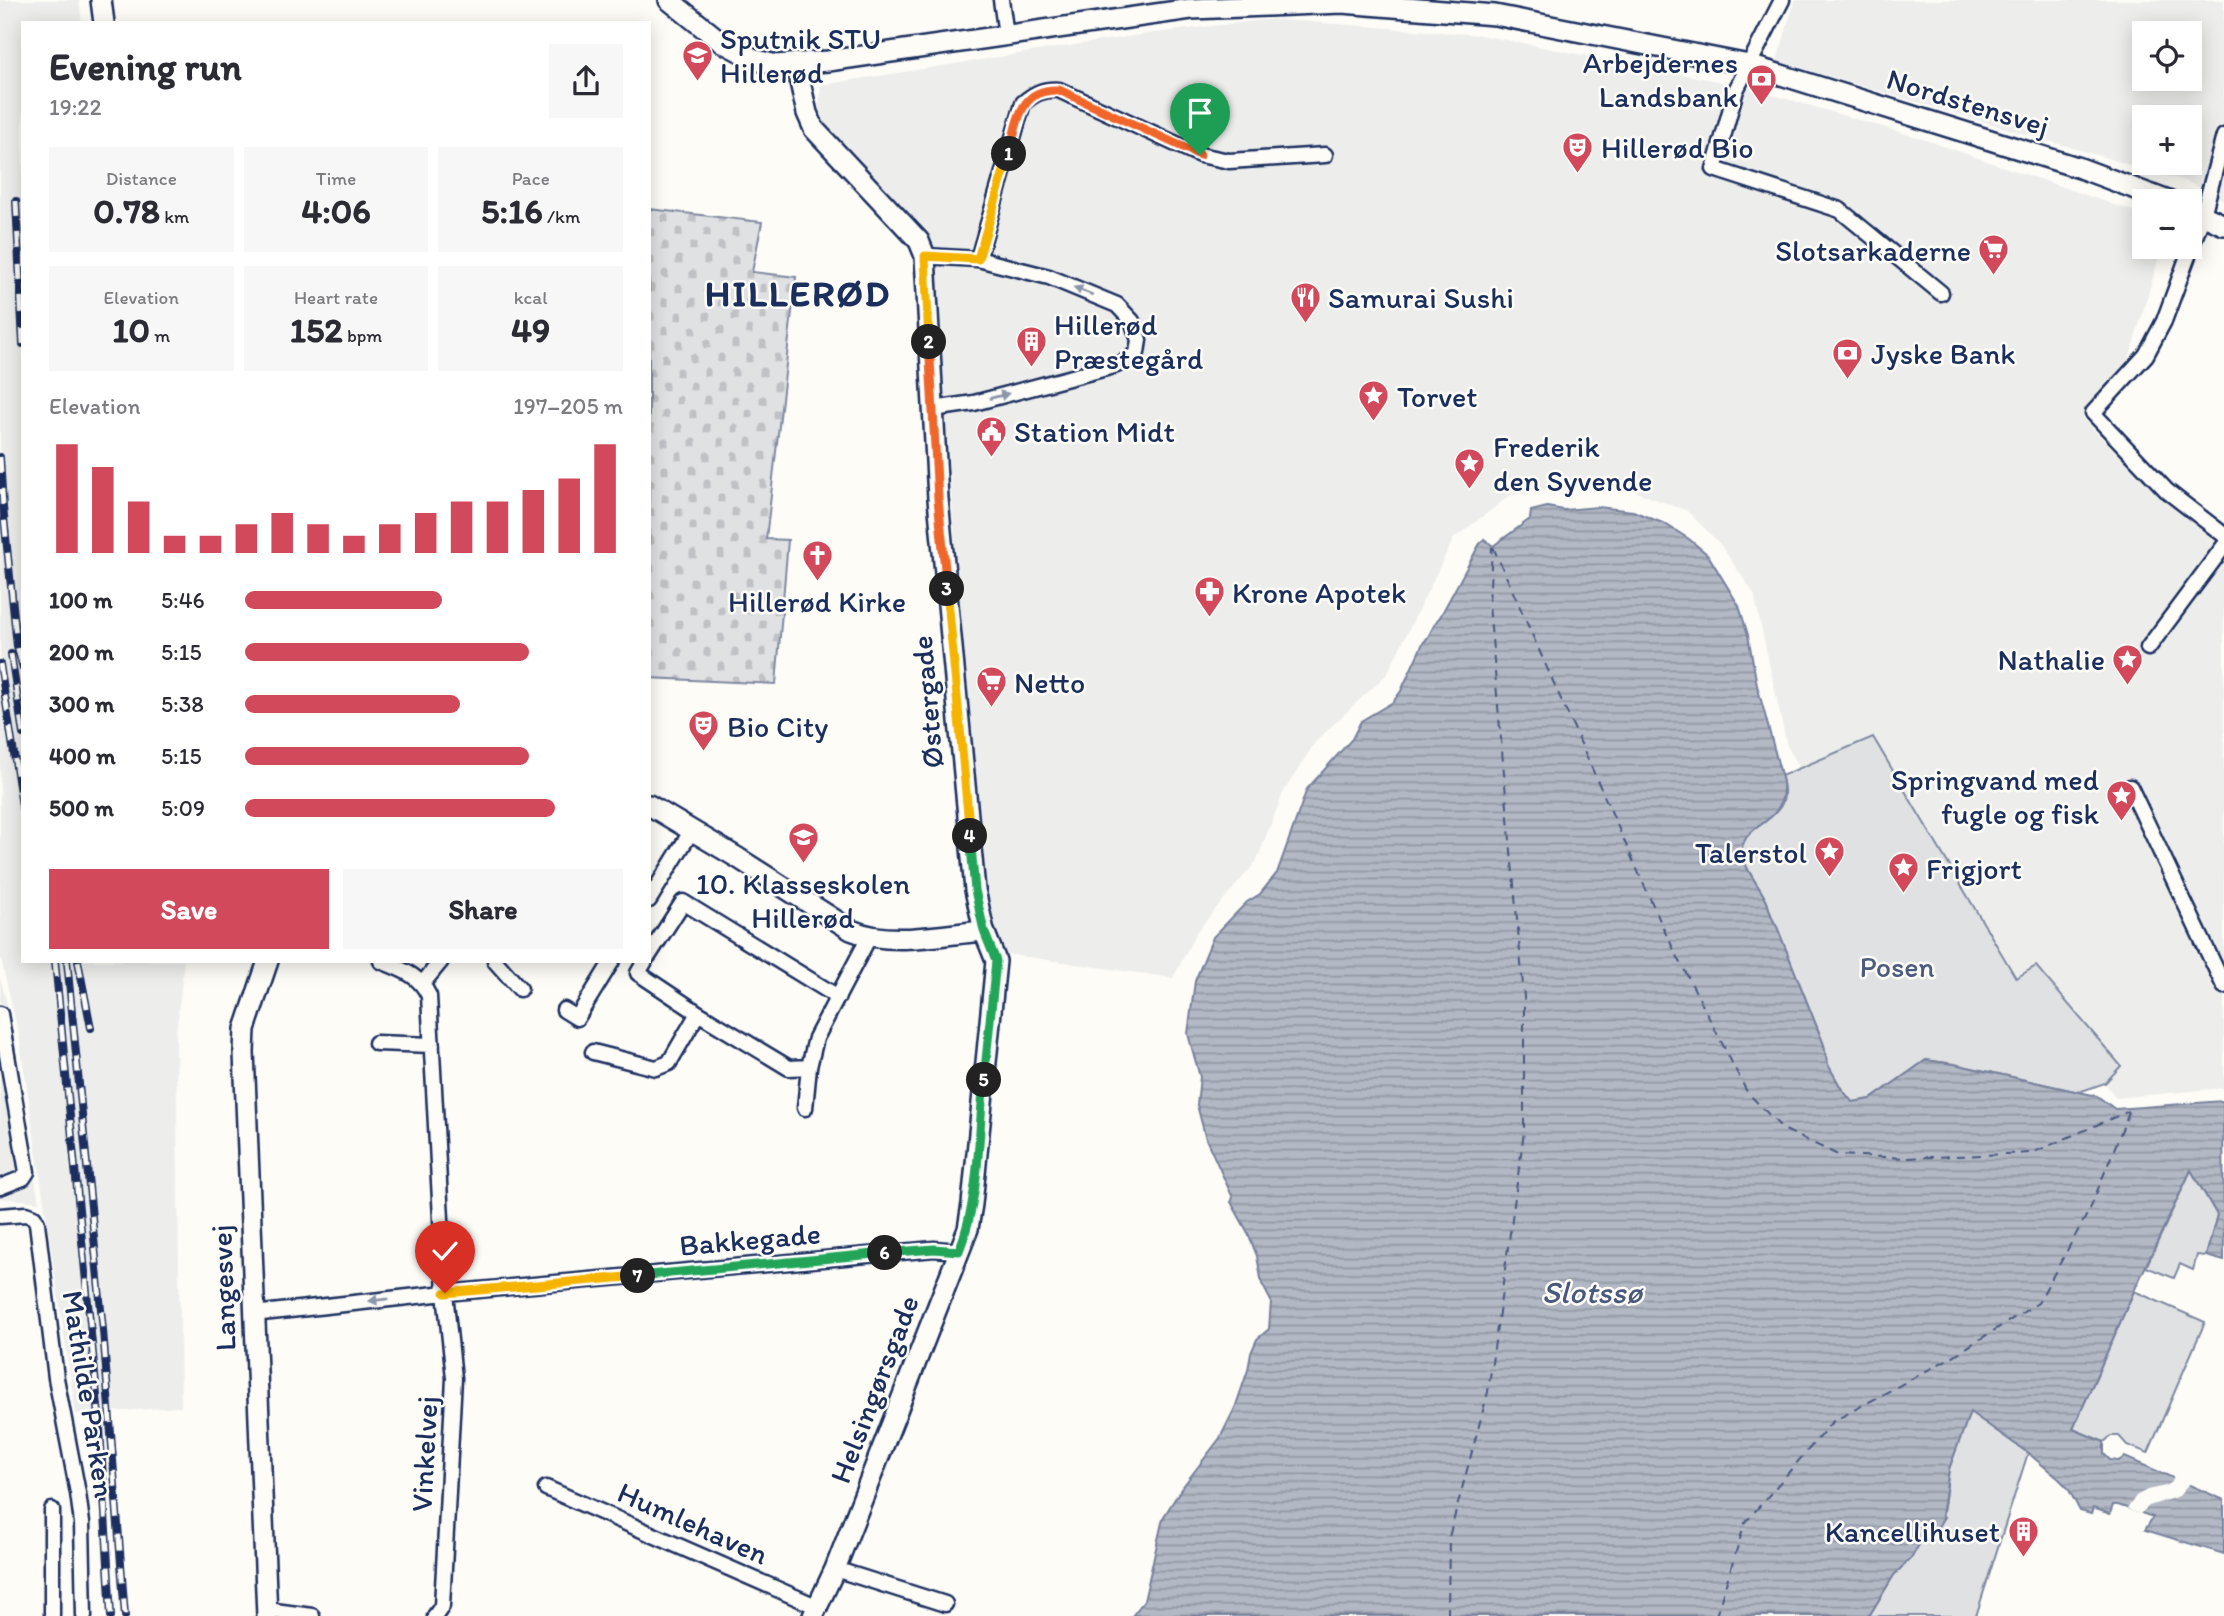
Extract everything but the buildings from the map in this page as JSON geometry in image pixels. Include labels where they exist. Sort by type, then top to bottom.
[{"type":"street","points":[[101,0],[104,21]]},
{"type":"street","name":"Nordstensvej","points":[[669,0],[738,52],[776,65],[796,65],[1191,9],[1342,3],[1495,15],[1749,65],[2080,168],[2136,189]]},
{"type":"street","points":[[1001,0],[1006,35]]},
{"type":"street","points":[[1782,0],[1736,93],[1714,169],[1840,210],[1941,293]]},
{"type":"street","points":[[796,65],[807,113],[814,129],[919,241],[925,256],[978,259],[1049,277],[1117,305],[1132,321],[1139,340],[1137,353],[1126,361],[974,403],[933,409]]},
{"type":"street","points":[[978,259],[1023,103],[1046,89],[1059,90],[1200,155],[1229,161],[1325,155]]},
{"type":"street","points":[[2202,196],[2224,136]]},
{"type":"street","points":[[2202,215],[2224,225]]},
{"type":"street","name":"Østergade","points":[[925,256],[939,511],[975,890],[984,931]]},
{"type":"street","points":[[2182,259],[2164,321],[2146,355],[2093,413],[2167,491],[2224,535]]},
{"type":"street","points":[[2148,648],[2224,546]]},
{"type":"street","points":[[2130,787],[2224,986]]},
{"type":"street","points":[[651,806],[851,930],[869,937],[889,939],[984,931]]},
{"type":"street","points":[[651,897],[692,830]]},
{"type":"street","points":[[651,952],[683,901],[838,997]]},
{"type":"street","name":"Helsingørsgade","points":[[816,1611],[835,1569],[968,1229],[996,961],[984,931]]},
{"type":"street","points":[[805,1108],[809,1068],[816,1038],[869,937]]},
{"type":"street","name":"Langesvej","points":[[267,963],[245,1029],[244,1052],[267,1613]]},
{"type":"street","points":[[386,963],[414,975],[423,983],[439,963]]},
{"type":"street","points":[[497,963],[520,989]]},
{"type":"street","points":[[564,1010],[577,1018],[611,963]]},
{"type":"street","points":[[644,963],[638,972],[698,1013],[789,1068],[809,1068]]},
{"type":"street","name":"Vinkelvej","points":[[423,983],[429,996],[445,1293],[454,1378],[442,1606],[435,1616]]},
{"type":"street","points":[[593,1052],[656,1068],[669,1063],[698,1013]]},
{"type":"street","points":[[0,1014],[27,1172],[23,1178],[0,1186]]},
{"type":"street","points":[[376,1043],[432,1045]]},
{"type":"street","name":"Mathilde Parken","points":[[0,1216],[26,1214],[34,1217],[37,1223],[57,1378],[81,1513],[84,1616]]},
{"type":"street","name":"Bakkegade","points":[[253,1314],[445,1293],[934,1249],[959,1251]]},
{"type":"street","name":"Humlehaven","points":[[546,1488],[816,1611]]},
{"type":"street","name":"Mathilde Parken","points":[[52,1510],[52,1616]]},
{"type":"street","points":[[835,1569],[945,1604]]},
{"type":"street","points":[[267,1613],[312,1616]]},
{"type":"shaded area","points":[[0,0],[79,0],[82,21],[21,21],[21,963],[184,963],[176,1035],[181,1407],[76,1414],[19,1036],[0,955]]},
{"type":"shaded area","points":[[1795,0],[2224,0],[2224,200],[2188,182],[2164,175],[2202,175],[2202,105],[2132,105],[2132,166],[1777,61]]},
{"type":"shaded area","points":[[1272,19],[1480,35],[1743,86],[1917,137],[2132,211],[2132,259],[2158,259],[2130,356],[2082,418],[2164,500],[2224,549],[2224,1088],[2116,1098],[2105,1083],[2121,1067],[2017,978],[1873,737],[1800,768],[1787,746],[1754,594],[1720,544],[1687,511],[1626,488],[1576,486],[1511,495],[1454,538],[1387,674],[1316,741],[1283,793],[1256,862],[1197,931],[1173,978],[1000,953],[989,923],[960,606],[931,237],[818,121],[821,85],[1145,34]]},
{"type":"shaded area","points":[[0,977],[7,1004],[39,1202],[0,1198]]},
{"type":"green space","points":[[651,209],[762,222],[752,272],[796,277],[766,539],[788,540],[776,684],[651,678]]},
{"type":"green space","name":"Posen","points":[[1873,737],[2016,978],[2036,966],[2121,1066],[2105,1083],[2079,1092],[1926,1060],[1871,1099],[1853,1103],[1841,1088],[1827,1063],[1824,1045],[1767,902],[1744,860],[1742,847],[1753,830],[1770,818],[1783,802],[1781,776]]},
{"type":"green space","points":[[2191,1170],[2217,1215],[2206,1256],[2197,1255],[2193,1270],[2180,1264],[2174,1278],[2146,1267]]},
{"type":"green space","points":[[2134,1291],[2205,1322],[2148,1453],[2127,1445],[2119,1436],[2111,1436],[2104,1442],[2073,1429]]},
{"type":"green space","points":[[1970,1412],[2028,1453],[1976,1616],[1869,1616],[1894,1575],[1912,1557],[1922,1539],[1933,1532],[1943,1514],[1949,1469]]},
{"type":"water","name":"Slotssø","points":[[1547,507],[1564,510],[1598,507],[1633,511],[1665,524],[1708,555],[1739,606],[1783,782],[1779,807],[1745,839],[1742,854],[1767,902],[1824,1045],[1827,1063],[1852,1102],[1871,1099],[1926,1060],[2097,1096],[2115,1109],[2223,1101],[2224,1261],[2206,1256],[2217,1215],[2191,1170],[2073,1429],[2104,1442],[2104,1454],[2110,1460],[2118,1461],[2125,1457],[2224,1500],[2224,1554],[2145,1530],[2153,1517],[2118,1505],[2113,1505],[2110,1514],[2093,1508],[2091,1514],[2080,1511],[2068,1488],[2059,1479],[2028,1453],[1970,1412],[1949,1469],[1944,1517],[1936,1530],[1922,1539],[1912,1557],[1894,1575],[1869,1616],[1132,1616],[1144,1601],[1163,1518],[1181,1489],[1220,1438],[1235,1408],[1257,1339],[1269,1329],[1271,1301],[1262,1284],[1257,1256],[1231,1202],[1233,1198],[1206,1139],[1197,1105],[1200,1077],[1188,1034],[1195,981],[1213,937],[1247,902],[1260,894],[1277,873],[1307,789],[1352,739],[1361,721],[1393,702],[1401,691],[1423,643],[1479,545],[1484,539],[1493,546],[1530,519],[1531,511]]},
{"type":"pier","points":[[2174,1476],[2189,1483],[2179,1496],[2149,1506],[2140,1514],[2127,1509],[2136,1496],[2147,1490],[2166,1486],[2172,1482]]},
{"type":"ferry route","points":[[1448,1616],[1449,1537],[1488,1392],[1524,1132],[1524,997],[1489,605],[1492,547]]},
{"type":"ferry route","points":[[1493,547],[1665,932],[1747,1092],[1783,1129],[1838,1155],[1907,1158],[2032,1153],[2129,1111]]},
{"type":"ferry route","points":[[1716,1616],[1745,1523],[1832,1422],[1950,1358],[2038,1303],[2090,1209],[2129,1112]]},
{"type":"railway","points":[[16,201],[21,303]]},
{"type":"railway","points":[[0,457],[17,646],[21,661]]},
{"type":"railway","points":[[11,654],[21,721]]},
{"type":"railway","points":[[0,664],[21,799]]},
{"type":"railway","points":[[55,963],[100,1427],[111,1616]]},
{"type":"railway","points":[[67,963],[103,1330],[125,1616]]},
{"type":"railway","points":[[78,963],[91,1028]]},
{"type":"place","name":"Sputnik STU Hillerød","points":[[697,82]]},
{"type":"place","name":"Arbejdernes Landsbank","points":[[1761,106]]},
{"type":"place","name":"Hillerød Bio","points":[[1578,174]]},
{"type":"place","name":"Slotsarkaderne","points":[[1994,277]]},
{"type":"place","name":"Samurai Sushi","points":[[1305,324]]},
{"type":"place","name":"Hillerød Præstegård","points":[[1031,368]]},
{"type":"place","name":"Jyske Bank","points":[[1848,380]]},
{"type":"place","name":"Torvet","points":[[1374,423]]},
{"type":"place","name":"Station Midt","points":[[991,458]]},
{"type":"place","name":"Frederik den Syvende","points":[[1470,490]]},
{"type":"place","name":"Hillerød Kirke","points":[[817,582]]},
{"type":"place","name":"Krone Apotek","points":[[1209,619]]},
{"type":"place","name":"Nathalie","points":[[2128,686]]},
{"type":"place","name":"Netto","points":[[991,709]]},
{"type":"place","name":"Bio City","points":[[704,753]]},
{"type":"place","name":"Springvand med fugle og fisk","points":[[2122,823]]},
{"type":"place","name":"10. Klasseskolen Hillerød","points":[[803,864]]},
{"type":"place","name":"Talerstol","points":[[1830,879]]},
{"type":"place","name":"Frigjort","points":[[1903,895]]},
{"type":"place","name":"Kancellihuset","points":[[2023,1558]]},
{"type":"district","name":"HILLERØD","points":[[798,293]]},
{"type":"route","points":[[445,1293],[934,1249],[959,1251],[968,1229],[972,1203],[996,961],[984,931],[975,890],[938,499],[925,256],[978,259],[1023,103],[1046,89],[1059,90],[1200,155]]}]
